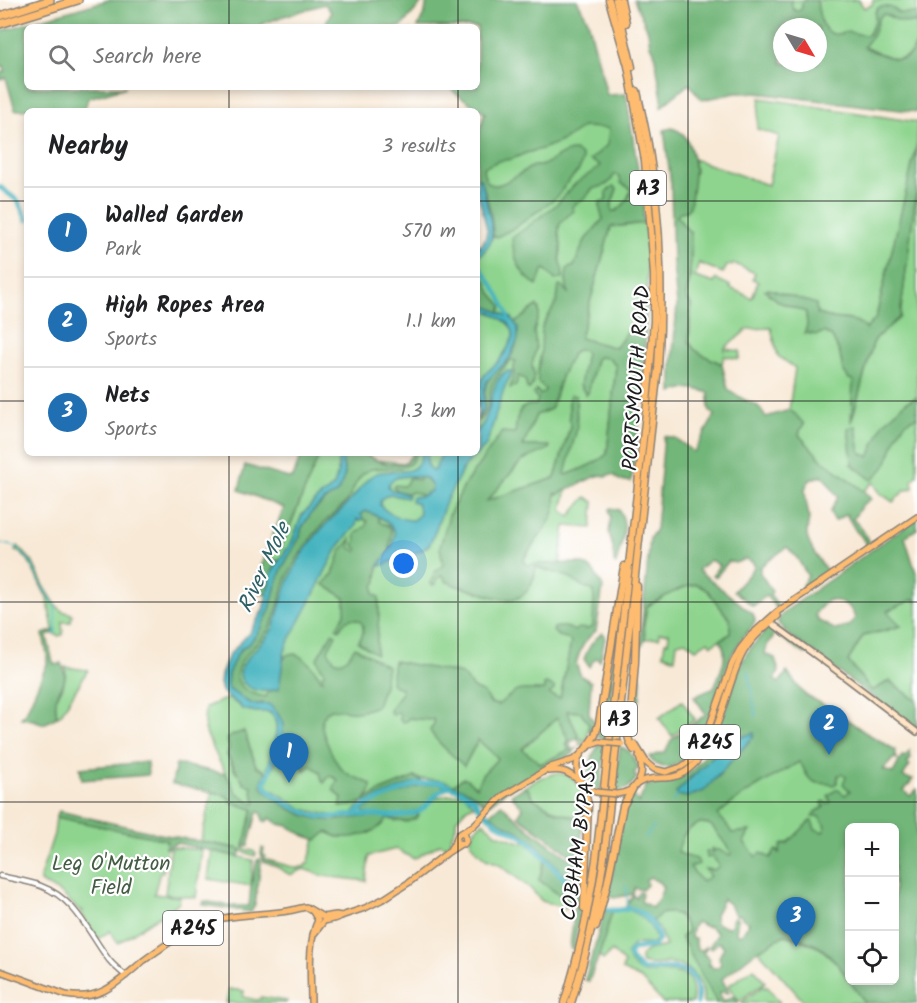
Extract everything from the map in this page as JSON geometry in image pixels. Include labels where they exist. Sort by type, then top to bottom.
[{"type":"highway","points":[[0,15],[50,0]]},
{"type":"highway","points":[[0,24],[78,0]]},
{"type":"highway","name":"PORTSMOUTH ROAD","points":[[610,0],[623,45],[639,120],[647,177],[654,275],[651,358],[632,537]]},
{"type":"highway","name":"PORTSMOUTH ROAD","points":[[616,0],[649,149],[657,214],[660,273],[658,368],[638,546]]},
{"type":"highway","name":"A3","points":[[621,0],[629,33],[627,42]]},
{"type":"highway","points":[[587,747],[598,728],[626,555],[632,537]]},
{"type":"highway","name":"COBHAM BYPASS","points":[[598,891],[632,537]]},
{"type":"highway","points":[[638,546],[631,737],[642,759]]},
{"type":"highway","name":"COBHAM BYPASS","points":[[571,1003],[598,891],[609,814],[638,546]]},
{"type":"highway","points":[[631,713],[627,736],[634,750]]},
{"type":"highway","points":[[582,783],[588,806],[586,881],[590,919]]},
{"type":"highway","points":[[598,891],[623,806],[635,786]]},
{"type":"highway","name":"COBHAM BYPASS","points":[[564,1003],[580,945],[590,919]]},
{"type":"main road","name":"A245","points":[[635,786],[648,779],[667,779],[677,776],[699,759],[711,740],[741,657],[749,644],[785,608],[917,517]]},
{"type":"main road","name":"A245","points":[[642,759],[656,770],[666,772],[681,767],[694,756],[705,741],[732,664],[740,649],[751,635],[770,623]]},
{"type":"main road","points":[[770,623],[917,732]]},
{"type":"main road","points":[[464,836],[493,805],[510,791],[554,766],[574,759],[587,747],[600,742],[622,744],[634,750],[642,759],[640,779],[627,792],[617,795],[596,792],[564,771],[546,771]]},
{"type":"main road","points":[[580,755],[577,769],[582,783]]},
{"type":"main road","points":[[459,842],[458,835],[464,836]]},
{"type":"main road","points":[[459,842],[465,843],[464,836]]},
{"type":"main road","points":[[311,1003],[313,935],[321,919],[341,916],[365,908],[391,895],[459,842]]},
{"type":"main road","name":"A245","points":[[0,971],[66,995],[87,995],[103,992],[148,958],[206,922],[229,916],[288,911],[305,907],[321,919]]},
{"type":"street","points":[[0,876],[38,885],[63,898],[78,914],[109,960],[126,976]]},
{"type":"street","points":[[117,983],[119,970]]},
{"type":"green space","points":[[108,0],[424,0],[404,24],[325,24],[331,12],[325,4],[263,24],[24,24]]},
{"type":"green space","points":[[427,0],[577,0],[588,20],[607,95],[626,94],[644,207],[645,223],[611,227],[580,338],[616,348],[647,303],[644,367],[631,482],[619,480],[614,475],[606,477],[602,475],[558,494],[555,493],[553,515],[523,561],[529,565],[584,564],[594,572],[603,587],[596,631],[583,646],[576,664],[581,676],[591,682],[589,714],[596,724],[591,734],[589,724],[581,712],[567,711],[579,737],[569,743],[572,750],[578,748],[573,751],[574,753],[509,789],[486,807],[472,793],[453,785],[463,778],[476,787],[482,775],[498,758],[478,740],[464,766],[432,734],[430,730],[434,720],[409,718],[403,722],[398,712],[393,715],[390,712],[391,707],[402,693],[401,688],[391,683],[394,661],[462,674],[473,688],[484,693],[490,703],[498,705],[519,690],[544,690],[546,684],[554,687],[549,694],[560,698],[571,642],[553,631],[554,628],[559,627],[567,627],[574,631],[578,628],[593,627],[594,591],[569,577],[536,567],[529,588],[525,593],[514,598],[498,598],[454,585],[447,582],[442,575],[437,579],[436,584],[430,583],[435,572],[443,565],[440,547],[449,515],[467,481],[502,432],[515,433],[521,409],[528,405],[536,405],[538,399],[533,394],[537,390],[540,395],[545,391],[538,382],[537,374],[542,327],[557,301],[559,286],[562,286],[568,293],[567,269],[574,266],[585,240],[603,219],[600,202],[606,200],[606,192],[614,186],[617,189],[612,211],[616,211],[626,201],[631,189],[621,183],[617,175],[614,175],[608,183],[592,189],[585,198],[572,207],[574,211],[559,228],[563,278],[555,280],[545,269],[537,285],[531,281],[518,265],[512,238],[556,205],[575,184],[599,167],[600,165],[590,160],[607,145],[609,130],[583,127],[564,140],[483,168],[488,182],[498,185],[531,167],[543,165],[570,151],[575,151],[583,159],[579,170],[558,196],[516,227],[497,237],[493,236],[487,200],[480,180],[480,130],[485,113],[452,90],[480,90],[480,24],[419,24]],"holes":[[[582,350],[586,353],[580,385],[586,395],[596,359],[609,358],[616,366],[607,454],[588,466],[565,474],[577,428],[576,396],[570,395],[570,427],[555,478],[487,501],[523,460],[549,449],[550,446],[523,446],[536,415],[551,409],[561,377],[573,352]],[[557,718],[569,740],[566,744],[569,750],[541,764],[522,749]]]},
{"type":"green space","points":[[634,0],[791,0],[792,7],[795,11],[799,11],[806,0],[817,0],[820,18],[773,18],[773,72],[827,72],[827,30],[833,34],[848,32],[868,35],[878,8],[889,7],[899,13],[916,13],[917,23],[902,22],[883,14],[879,18],[873,35],[864,47],[895,59],[903,59],[917,44],[917,112],[755,93],[736,93],[702,100],[689,84],[661,107],[662,99],[654,51],[650,46],[648,31]]},
{"type":"green space","points":[[766,0],[859,0],[864,8],[872,5],[873,0],[917,0],[917,44],[908,55],[895,59],[827,34],[827,18],[801,18]]},
{"type":"green space","points":[[24,24],[24,90],[116,90],[88,98],[85,108],[15,110],[6,78],[0,79],[0,73],[5,72],[4,66],[0,67],[0,31]]},
{"type":"green space","points":[[760,98],[917,122],[917,144],[913,165],[876,318],[866,330],[855,321],[823,316],[767,293],[779,302],[806,312],[805,333],[824,332],[832,337],[840,354],[843,370],[853,379],[852,419],[873,343],[900,317],[917,185],[917,397],[906,402],[872,480],[895,434],[909,420],[917,417],[917,476],[912,480],[913,488],[904,491],[893,502],[880,493],[873,482],[864,491],[821,459],[799,435],[800,430],[795,414],[789,410],[795,368],[778,356],[771,328],[748,329],[725,348],[724,352],[725,349],[740,351],[739,359],[724,356],[722,364],[694,349],[689,342],[691,305],[686,296],[690,279],[691,234],[677,216],[695,172],[694,159],[768,185],[779,136],[757,129]],"holes":[[[699,263],[723,273],[727,266],[732,266],[733,263],[755,273],[753,279],[758,282],[752,298],[716,279],[714,283],[695,277]]]},
{"type":"green space","points":[[485,110],[615,117],[634,165],[645,223],[647,303],[616,348],[580,338],[611,227],[631,225],[604,223],[571,344],[536,408],[521,442],[477,469],[467,481],[449,515],[454,585],[505,599],[518,598],[535,577],[535,567],[596,576],[593,632],[578,635],[562,703],[498,706],[492,704],[484,694],[471,686],[462,674],[420,693],[426,708],[467,761],[478,740],[499,758],[486,771],[472,795],[443,781],[415,777],[381,791],[362,803],[352,814],[334,816],[303,809],[269,788],[266,783],[277,759],[279,713],[227,680],[250,643],[275,588],[336,494],[343,456],[369,456],[376,460],[406,463],[411,456],[480,456],[480,416],[483,400],[518,339],[512,318],[480,303],[480,255],[493,236],[480,180],[480,130]]},
{"type":"green space","points":[[672,128],[680,132],[687,141],[692,152],[694,168],[690,207],[677,216],[691,233],[691,265],[686,296],[691,305],[689,342],[703,355],[722,364],[728,389],[758,406],[766,417],[789,410],[795,414],[804,424],[799,435],[821,459],[864,491],[871,499],[862,505],[853,519],[870,542],[867,546],[846,514],[835,521],[830,512],[838,497],[823,476],[809,481],[805,491],[809,517],[807,536],[819,561],[829,573],[804,591],[802,590],[802,585],[808,576],[787,547],[760,567],[760,573],[779,607],[777,609],[766,596],[753,606],[734,591],[755,566],[746,559],[735,563],[729,561],[716,577],[713,575],[719,565],[710,560],[698,570],[753,614],[755,620],[731,656],[699,744],[687,758],[671,767],[663,767],[655,764],[649,757],[665,752],[671,740],[706,714],[694,697],[714,688],[724,658],[720,640],[730,634],[730,620],[708,591],[697,584],[677,590],[647,606],[644,624],[645,639],[641,647],[639,668],[640,700],[634,707],[650,538],[656,529],[664,436],[675,438],[694,452],[715,415],[709,408],[709,393],[689,388],[672,393],[677,305],[673,265],[671,185],[664,130]]},
{"type":"green space","points":[[917,144],[917,185],[900,317],[873,343],[851,423],[853,380],[849,379],[843,370],[840,354],[832,337],[824,332],[817,335],[805,333],[806,312],[779,302],[765,290],[769,289],[816,304],[817,314],[855,321],[866,329],[876,318]]},
{"type":"green space","points":[[480,274],[502,306],[499,312],[480,303]]},
{"type":"green space","points":[[537,306],[539,308],[534,331],[536,348],[532,365],[533,384],[529,390],[525,379],[518,376],[516,386],[510,388],[516,361],[511,360],[493,383],[488,409],[480,420],[484,410],[487,382],[508,361],[514,351],[518,333],[515,322]]},
{"type":"green space","points":[[480,308],[506,322],[513,332],[509,346],[480,390]]},
{"type":"green space","points":[[577,350],[586,353],[588,393],[596,359],[609,358],[616,366],[607,454],[588,466],[564,474],[577,428],[576,396],[569,403],[570,427],[555,478],[486,501],[523,460],[549,449],[549,446],[523,447],[536,415],[551,409],[561,377],[573,352]]},
{"type":"green space","points":[[917,397],[917,417],[910,420],[900,430],[885,466],[872,480],[851,464],[854,464],[848,428],[856,426],[860,452],[869,457],[883,424],[906,402]]},
{"type":"green space","points":[[301,456],[319,456],[281,548],[273,552],[266,552],[284,508],[239,490],[245,465],[292,479]]},
{"type":"green space","points":[[319,456],[338,456],[338,473],[334,486],[302,515],[292,541],[279,561],[265,557],[266,552],[273,552],[281,548]]},
{"type":"green space","points":[[343,456],[369,456],[387,464],[401,464],[406,463],[411,456],[415,456],[410,464],[404,467],[373,469],[359,478],[346,502],[318,529],[296,560],[286,580],[269,629],[243,658],[237,671],[237,678],[241,686],[253,694],[266,697],[268,692],[279,688],[284,658],[295,654],[306,661],[323,680],[322,675],[325,672],[317,658],[332,633],[336,635],[328,650],[334,660],[342,661],[355,647],[387,666],[377,706],[360,712],[331,709],[323,718],[323,732],[341,768],[371,784],[371,790],[365,800],[415,777],[422,781],[366,802],[340,807],[342,798],[333,790],[338,780],[330,775],[324,783],[320,772],[311,766],[303,770],[305,763],[291,755],[283,760],[277,759],[282,741],[283,723],[263,703],[251,703],[229,689],[227,680],[236,657],[250,643],[282,568],[300,536],[301,529],[311,513],[328,498],[345,475]]},
{"type":"green space","points":[[422,477],[432,485],[431,491],[422,496],[415,492],[401,492],[393,487],[403,486],[409,478],[418,480]]},
{"type":"green space","points":[[567,489],[562,510],[570,516],[586,497],[594,502],[592,528],[565,526],[560,564],[526,565],[522,561],[547,525],[555,507],[555,493],[558,494]]},
{"type":"green space","points":[[611,508],[619,510],[624,522],[616,564],[609,533]]},
{"type":"green space","points":[[365,511],[378,516],[379,522],[388,526],[392,534],[390,551],[378,567],[377,581],[374,586],[374,594],[379,597],[376,654],[358,642],[363,630],[361,622],[350,619],[339,630],[336,628],[345,614],[345,598],[323,584],[333,574],[341,551],[351,539],[350,547],[357,552],[354,545],[355,535],[366,526],[367,521],[361,515]]},
{"type":"green space","points":[[917,518],[917,529],[905,537],[917,576],[917,602],[914,599],[887,611],[901,626],[863,636],[848,661],[872,691],[889,681],[917,701],[917,730],[792,637],[778,623],[779,618]],"holes":[[[828,600],[833,600],[851,609],[855,618],[850,625],[836,630],[819,621],[816,613]]]},
{"type":"green space","points":[[18,546],[32,561],[56,605],[62,611],[72,614],[71,622],[62,622],[63,635],[54,634],[47,598],[28,560],[15,551]]},
{"type":"green space","points":[[265,557],[279,561],[272,572],[266,595],[252,589]]},
{"type":"green space","points":[[697,584],[708,591],[730,620],[730,634],[711,645],[708,641],[696,649],[685,641],[677,643],[675,659],[663,654],[669,633],[659,633],[659,638],[645,639],[644,624],[647,606],[677,590]]},
{"type":"green space","points":[[914,599],[917,602],[917,701],[890,681],[872,692],[848,661],[863,636],[901,626],[886,611]]},
{"type":"green space","points":[[769,627],[778,629],[808,651],[805,654],[775,634],[768,642],[765,654],[775,658],[779,672],[774,679],[779,683],[787,672],[804,694],[895,750],[897,759],[894,758],[883,770],[893,773],[902,756],[905,757],[910,751],[911,759],[907,763],[910,765],[903,776],[913,779],[904,791],[910,796],[917,789],[917,1003],[863,1003],[864,1001],[853,985],[899,985],[899,823],[845,823],[845,974],[821,948],[798,938],[784,935],[754,953],[722,979],[729,993],[720,992],[724,1001],[734,996],[738,1003],[717,1003],[681,937],[688,931],[681,917],[666,913],[660,914],[653,921],[638,910],[626,906],[633,895],[636,898],[639,892],[642,893],[641,901],[652,908],[663,888],[660,883],[650,877],[646,880],[647,885],[642,890],[635,888],[633,894],[614,898],[608,895],[624,812],[629,800],[633,795],[639,802],[646,786],[680,778],[697,765],[715,738],[737,674],[751,647]],"holes":[[[754,736],[718,777],[689,778],[723,746]],[[799,762],[808,777],[816,782],[834,785],[837,783],[838,775],[842,774],[846,777],[843,784],[850,791],[845,795],[837,789],[828,796],[831,802],[828,804],[824,801],[822,803],[824,807],[815,812],[812,817],[818,816],[826,826],[823,832],[815,829],[810,821],[787,844],[781,845],[779,853],[776,850],[770,858],[761,853],[756,857],[744,842],[750,831],[732,833],[718,815],[747,793]],[[700,823],[712,826],[732,853],[730,855],[717,849],[714,851],[713,848],[711,849],[713,852],[706,852],[707,858],[713,857],[719,866],[714,870],[705,869],[710,876],[702,882],[690,867],[699,864],[697,859],[678,852],[682,838],[687,831]],[[723,899],[730,905],[735,915],[741,915],[749,923],[742,934],[737,934],[738,919],[734,917],[730,927],[722,926],[716,922],[715,915]],[[696,922],[709,926],[716,932],[717,935],[709,947],[711,949],[719,942],[724,947],[719,957],[721,964],[717,968],[709,965],[709,959],[703,953],[706,946],[702,950],[697,949],[695,939],[691,938]]]},
{"type":"green space","points":[[54,630],[54,634],[47,636],[53,663],[57,665],[61,663],[65,676],[57,695],[57,717],[44,724],[21,718],[26,712],[47,664],[43,634]]},
{"type":"green space","points":[[602,633],[605,638],[600,661],[597,658],[589,667],[584,659],[591,644]]},
{"type":"green space","points":[[615,640],[617,640],[606,739],[597,737],[601,728]]},
{"type":"green space","points":[[65,667],[88,670],[57,717],[55,700],[63,687]]},
{"type":"green space","points":[[804,694],[838,713],[894,754],[875,780],[853,823],[845,823],[845,830],[706,895],[652,850]]},
{"type":"green space","points":[[230,699],[246,710],[270,713],[276,724],[275,741],[266,772],[256,766],[246,736],[229,748],[227,755],[235,771],[252,786],[256,803],[253,804],[236,792],[218,759],[204,724],[206,707]]},
{"type":"green space","points":[[682,701],[695,719],[672,736],[659,718]]},
{"type":"green space","points":[[567,711],[581,712],[589,724],[586,743],[581,746],[579,744],[584,740],[582,738],[579,741],[577,738],[579,737]]},
{"type":"green space","points":[[557,717],[569,741],[567,743],[569,750],[541,764],[522,750]]},
{"type":"green space","points":[[244,731],[256,766],[266,772],[261,786],[290,809],[326,820],[418,814],[417,818],[406,822],[387,818],[379,827],[366,834],[340,837],[327,832],[317,840],[288,826],[278,824],[270,818],[264,822],[260,812],[257,813],[248,846],[244,846],[253,809],[233,803],[227,796],[172,784],[176,764],[226,774],[236,792],[253,804],[256,803],[252,786],[244,784],[227,755],[229,748],[227,739]]},
{"type":"green space","points":[[600,744],[605,745],[600,790],[594,789],[589,775],[593,756]]},
{"type":"green space","points":[[620,747],[629,752],[637,763],[638,768],[634,773],[637,777],[628,788],[614,791]]},
{"type":"green space","points":[[147,762],[148,775],[82,780],[80,768]]},
{"type":"green space","points":[[556,773],[565,774],[577,782],[582,795],[582,819],[557,812],[534,799],[526,786]]},
{"type":"green space","points":[[439,784],[445,787],[417,810],[395,814],[371,814],[362,811],[376,802],[419,786]]},
{"type":"green space","points":[[526,786],[534,799],[557,812],[582,819],[581,860],[518,816],[523,808],[511,795]]},
{"type":"green space","points":[[212,792],[227,796],[234,803],[253,809],[244,849],[253,851],[255,856],[241,849],[201,841]]},
{"type":"green space","points":[[464,794],[474,805],[467,808],[456,820],[456,828],[448,847],[440,844],[414,859],[396,849],[369,856],[366,881],[323,876],[304,869],[290,875],[263,861],[262,848],[264,859],[299,869],[308,864],[315,839],[327,832],[338,837],[370,833],[387,818],[395,821],[417,818],[424,808],[436,799],[445,795]]},
{"type":"green space","points":[[501,804],[541,838],[583,866],[582,894],[530,839],[490,814]]},
{"type":"green space","points":[[59,811],[160,834],[241,849],[239,857],[177,843],[165,848],[167,840],[56,817]]},
{"type":"green space","name":"Leg O'Mutton Field","points":[[56,817],[167,840],[163,872],[160,872],[154,894],[180,897],[179,903],[118,943],[110,931],[98,939],[81,913],[82,910],[79,910],[61,893],[40,882],[54,834]]},
{"type":"green space","points":[[483,822],[497,834],[523,843],[524,840],[545,860],[539,880],[574,903],[565,908],[542,901],[512,874],[477,851],[471,843],[471,838],[475,829]]},
{"type":"green space","points":[[171,847],[202,850],[196,898],[165,894]]},
{"type":"green space","points":[[212,850],[253,860],[251,886],[208,879]]},
{"type":"green space","points":[[260,859],[255,905],[251,912],[203,905],[204,901],[232,906],[249,906],[257,860]]},
{"type":"green space","points":[[545,860],[582,898],[574,949],[570,948],[574,903],[539,880]]},
{"type":"green space","points":[[605,910],[612,912],[589,981],[585,980]]},
{"type":"green space","points":[[629,910],[646,921],[656,939],[652,944],[634,944],[627,953],[631,963],[642,972],[676,972],[687,977],[692,986],[692,1003],[663,1003],[641,979],[622,970],[624,963],[612,951],[603,960],[599,955],[612,912]]},
{"type":"green space","points":[[673,912],[682,917],[688,931],[682,937],[717,1003],[703,1003],[702,989],[696,976],[685,967],[671,963],[654,965],[642,963],[640,956],[648,950],[666,946],[653,921],[659,914]]},
{"type":"green space","points":[[784,935],[820,948],[838,964],[845,974],[845,985],[852,985],[865,1001],[863,1003],[805,1003],[758,950]]},
{"type":"green space","points":[[754,968],[765,982],[739,1001],[728,986]]},
{"type":"green space","points":[[763,986],[765,988],[767,986],[780,1003],[742,1002]]},
{"type":"green space","points":[[229,989],[244,991],[243,997],[256,1000],[261,997],[287,1001],[286,1003],[226,1003]]},
{"type":"water","points":[[480,180],[490,216],[492,235],[488,246],[480,254],[487,229],[480,202]]},
{"type":"water","points":[[480,303],[512,318],[518,328],[518,339],[509,359],[487,381],[484,391],[484,409],[480,414],[482,379],[499,361],[513,337],[509,324],[480,308]]},
{"type":"water","points":[[507,371],[512,372],[504,389],[486,446],[480,452],[480,428],[486,417],[496,384]]},
{"type":"water","points":[[338,456],[343,456],[345,474],[340,488],[336,494],[323,501],[311,513],[301,529],[300,536],[282,568],[270,610],[257,634],[235,658],[228,674],[227,685],[230,690],[251,704],[269,704],[281,718],[282,736],[277,759],[273,760],[271,758],[277,727],[271,713],[242,709],[222,691],[221,675],[229,655],[250,632],[263,610],[272,572],[292,541],[302,515],[334,486],[338,473]]},
{"type":"water","points":[[421,456],[427,456],[427,463],[432,471],[435,470],[441,456],[475,456],[463,469],[447,499],[429,545],[422,550],[378,567],[392,547],[395,533],[386,522],[365,511],[361,515],[363,519],[359,521],[357,519],[356,526],[339,546],[287,645],[279,689],[263,691],[247,686],[240,675],[243,664],[273,628],[291,575],[317,534],[369,478],[383,472],[407,471],[419,463]],"holes":[[[412,476],[426,478],[432,486],[431,491],[422,496],[412,497],[411,501],[417,503],[420,514],[413,520],[395,516],[380,505],[382,499],[390,494],[407,498],[408,495],[391,490],[388,486],[395,479]]]},
{"type":"water","points":[[754,733],[754,736],[704,791],[687,797],[677,795],[676,793],[723,746]]},
{"type":"waterway","name":"River Mole","points":[[0,187],[18,201],[24,214]]},
{"type":"waterway","points":[[480,266],[501,299],[509,320]]},
{"type":"waterway","points":[[0,543],[16,547],[30,561],[55,606],[56,631],[54,634]]},
{"type":"waterway","points":[[748,671],[756,716]]},
{"type":"waterway","name":"River Mole","points":[[274,754],[269,774],[264,782],[267,788],[286,803],[322,817],[410,814],[421,810],[438,793],[450,786]]},
{"type":"waterway","name":"River Mole","points":[[354,815],[366,805],[417,784],[440,782],[474,799],[496,823],[527,839],[585,899]]},
{"type":"waterway","points":[[673,802],[677,795]]},
{"type":"waterway","points":[[645,838],[654,826]]},
{"type":"waterway","points":[[626,886],[628,908]]},
{"type":"waterway","name":"River Mole","points":[[598,907],[612,910],[632,909],[642,913],[653,926],[659,940],[654,946],[633,949],[629,955],[632,960],[641,970],[666,968],[683,970],[694,980],[697,989],[697,1003]]},
{"type":"place","name":"High Ropes Area","points":[[829,755]]},
{"type":"place","name":"Walled Garden","points":[[289,783]]},
{"type":"place","name":"Nets","points":[[796,947]]}]
